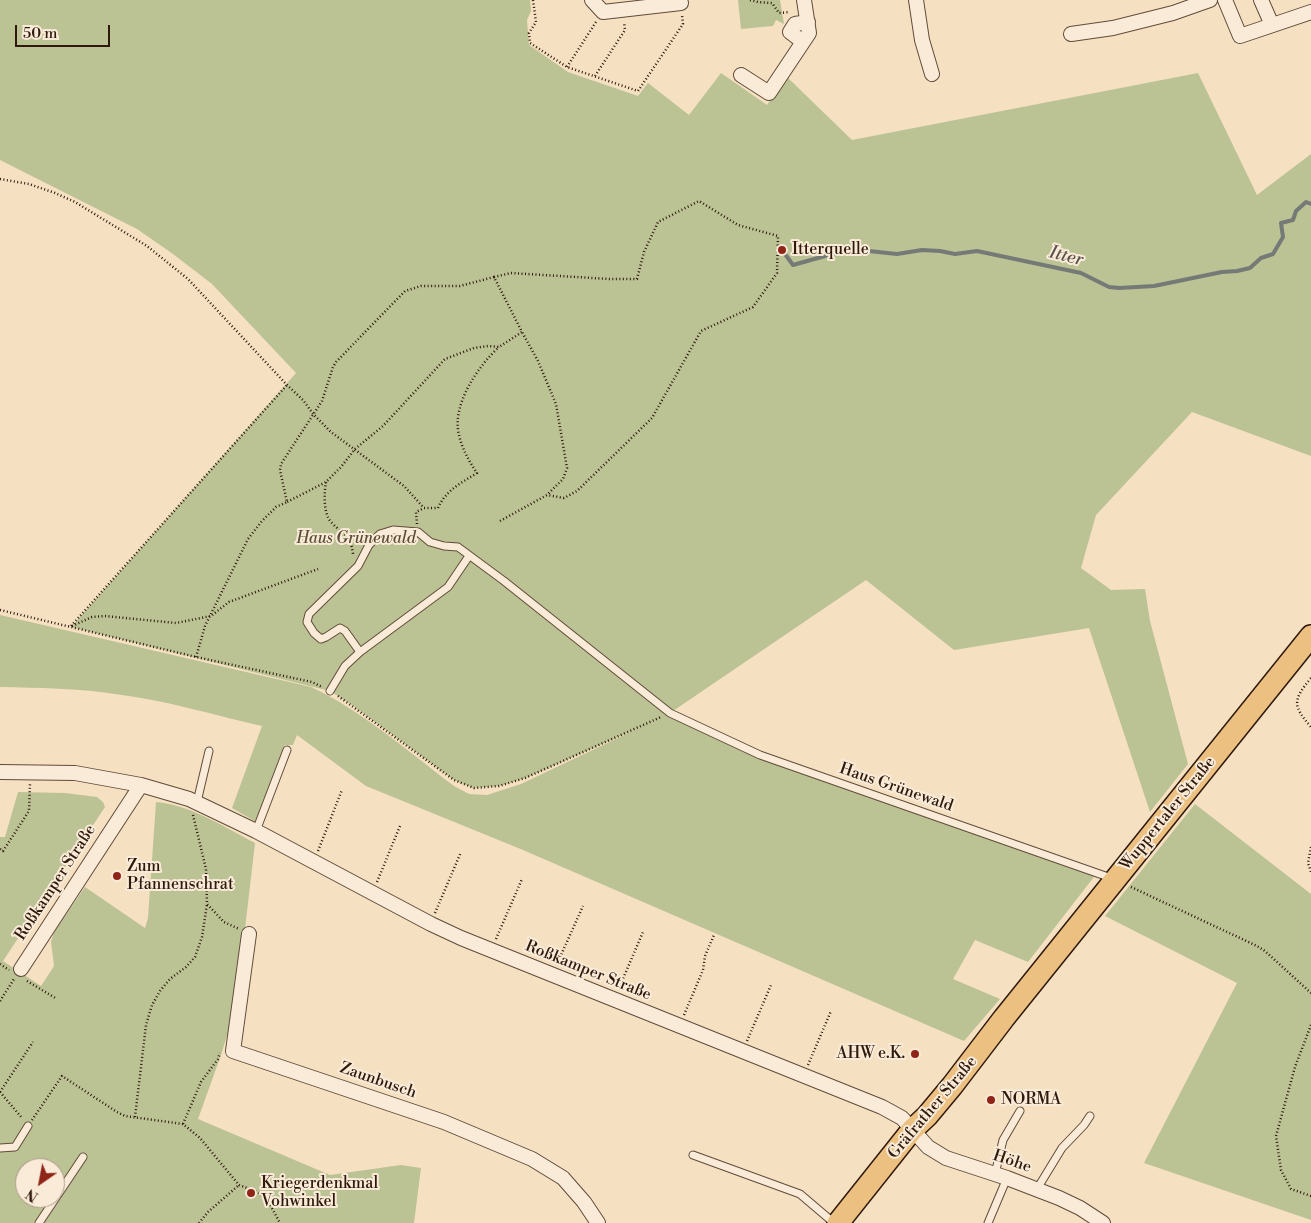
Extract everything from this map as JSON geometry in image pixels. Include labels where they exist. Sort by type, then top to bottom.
[{"type":"main road","name":"Wuppertaler Straße","points":[[1026,992],[1311,636]]},
{"type":"main road","name":"Gräfrather Straße","points":[[838,1223],[912,1130],[927,1116],[952,1086],[1026,992]]},
{"type":"street","points":[[592,0],[603,12],[681,3]]},
{"type":"street","points":[[916,0],[922,40],[932,74]]},
{"type":"street","points":[[1071,34],[1113,28],[1173,13],[1210,0]]},
{"type":"street","points":[[1225,0],[1240,36],[1311,12]]},
{"type":"street","points":[[1261,0],[1272,24]]},
{"type":"street","points":[[741,75],[768,93],[810,33],[806,11]]},
{"type":"street","name":"Roßkamper Straße","points":[[0,772],[76,773],[141,785],[193,801],[256,831],[431,924],[491,951],[803,1075],[893,1113],[902,1118],[912,1130]]},
{"type":"street","name":"Roßkamper Straße","points":[[19,972],[141,785]]},
{"type":"street","points":[[233,1051],[249,934]]},
{"type":"street","name":"Zaunbusch","points":[[233,1051],[444,1122],[532,1159],[563,1178],[584,1202],[598,1223]]},
{"type":"street","name":"Höhe","points":[[912,1130],[928,1147],[946,1158],[1037,1189],[1080,1208],[1103,1223]]},
{"type":"lane","name":"Haus Grünewald","points":[[358,566],[369,545],[380,534],[392,530],[418,532],[430,542],[458,548],[519,592],[670,714],[760,755],[1116,880]]},
{"type":"lane","points":[[330,691],[345,666],[360,652],[448,587],[469,556]]},
{"type":"lane","points":[[358,566],[309,614],[308,622],[314,633],[321,639],[326,638],[340,628],[345,631],[360,652]]},
{"type":"lane","points":[[256,831],[287,750]]},
{"type":"lane","points":[[193,801],[209,751]]},
{"type":"lane","points":[[988,1223],[1001,1176],[1003,1140],[1020,1111]]},
{"type":"lane","points":[[1037,1189],[1062,1148],[1090,1116]]},
{"type":"lane","points":[[0,1148],[14,1147],[28,1126]]},
{"type":"lane","points":[[693,1155],[800,1194],[834,1223]]},
{"type":"lane","points":[[39,1223],[83,1157]]},
{"type":"path","points":[[533,0],[536,22],[529,33],[530,43],[567,67],[638,91],[683,24],[681,3]]},
{"type":"path","points":[[750,0],[772,2],[779,13],[806,11]]},
{"type":"path","points":[[595,76],[625,30],[622,11]]},
{"type":"path","points":[[567,67],[603,12]]},
{"type":"path","points":[[0,179],[28,184],[75,202],[146,246],[188,279],[331,432],[404,486],[424,508]]},
{"type":"path","points":[[287,502],[280,470],[281,464],[322,401],[336,362],[405,291],[421,286],[460,286],[511,273],[637,279],[644,252],[658,222],[699,201],[738,225],[778,236],[776,273],[752,307],[701,331],[652,418],[577,491],[564,498],[547,495]]},
{"type":"path","points":[[494,277],[538,360],[556,404],[567,468],[563,479],[547,495],[500,521]]},
{"type":"path","points":[[416,512],[424,508],[438,508],[445,495],[477,473],[466,456],[459,435],[460,407],[467,388],[489,356],[522,332]]},
{"type":"path","points":[[196,657],[205,626],[248,539],[262,521],[276,508],[326,482],[341,468],[355,449],[383,426],[445,360],[474,348],[499,347]]},
{"type":"path","points":[[71,627],[287,385]]},
{"type":"path","points":[[326,482],[323,496],[329,520],[349,538],[358,566]]},
{"type":"path","points":[[71,627],[92,617],[99,616],[176,623],[211,616],[229,602],[318,569]]},
{"type":"path","points":[[0,610],[196,657],[312,682],[352,705],[454,780],[474,788],[499,786],[525,778],[670,714]]},
{"type":"path","points":[[1311,678],[1298,695],[1296,702],[1311,727]]},
{"type":"path","points":[[0,849],[3,851],[29,811],[31,772]]},
{"type":"path","points":[[314,861],[342,790]]},
{"type":"path","points":[[135,1118],[146,1025],[152,1005],[170,979],[186,967],[195,956],[202,937],[207,904],[206,869],[193,801]]},
{"type":"path","points":[[373,892],[400,826]]},
{"type":"path","points":[[1311,847],[1308,862],[1311,872]]},
{"type":"path","points":[[431,924],[461,852]]},
{"type":"path","points":[[491,951],[522,879]]},
{"type":"path","points":[[1116,880],[1266,951],[1311,992]]},
{"type":"path","points":[[207,904],[224,922],[249,934]]},
{"type":"path","points":[[553,975],[582,906]]},
{"type":"path","points":[[614,1000],[643,932]]},
{"type":"path","points":[[679,1026],[703,970],[705,956],[714,935]]},
{"type":"path","points":[[0,964],[19,972],[57,999]]},
{"type":"path","points":[[0,1001],[19,972]]},
{"type":"path","points":[[742,1051],[771,985]]},
{"type":"path","points":[[803,1075],[831,1011]]},
{"type":"path","points":[[1311,1026],[1295,1067],[1276,1136],[1281,1170],[1291,1189],[1311,1196]]},
{"type":"path","points":[[33,1042],[0,1092],[28,1126],[62,1076],[125,1116],[183,1124],[200,1138],[239,1185],[258,1192],[268,1201],[280,1223]]},
{"type":"path","points":[[183,1124],[201,1082],[218,1059],[221,1051],[233,1051]]},
{"type":"path","points":[[199,1223],[208,1212],[239,1185]]},
{"type":"green space","points":[[0,0],[530,0],[531,11],[527,20],[529,45],[568,72],[638,96],[648,83],[689,115],[721,73],[767,105],[786,76],[852,140],[1198,73],[1257,195],[1311,154],[1311,456],[1192,412],[1096,515],[1081,568],[1111,590],[1145,589],[1150,621],[1188,764],[1150,812],[1089,628],[954,650],[866,580],[670,713],[760,755],[1097,873],[1028,962],[975,940],[953,979],[1000,999],[964,1041],[523,850],[366,786],[297,735],[293,745],[285,745],[256,822],[232,808],[262,726],[171,704],[101,692],[72,689],[0,687],[0,615],[311,687],[367,720],[454,786],[469,794],[487,795],[521,784],[643,726],[526,778],[499,786],[473,788],[454,780],[330,691],[71,627],[296,373],[212,284],[173,254],[137,229],[0,160]]},
{"type":"green space","points":[[738,0],[780,0],[784,24],[776,20],[773,26],[741,29]]},
{"type":"green space","points":[[18,792],[65,793],[97,797],[103,802],[105,807],[3,961],[41,986],[54,966],[51,942],[54,932],[85,887],[145,928],[148,918],[156,802],[182,807],[195,812],[255,843],[236,1006],[198,1119],[330,1175],[401,1165],[421,1168],[414,1223],[0,1223],[0,837],[5,837]]},
{"type":"green space","points":[[1195,804],[1311,894],[1311,1220],[1144,1163],[1237,983],[1105,916]]},
{"type":"waterway","name":"Itter","points":[[782,250],[793,265],[850,249],[897,254],[922,250],[955,254],[977,251],[1081,273],[1109,287],[1154,286],[1250,268],[1261,258],[1273,254],[1283,237],[1281,223],[1293,220],[1296,211],[1306,202],[1311,204]]},
{"type":"place","name":"Itterquelle","points":[[782,250]]},
{"type":"place","name":"Zum Pfannenschrat","points":[[117,876]]},
{"type":"place","name":"AHW e.K.","points":[[915,1054]]},
{"type":"place","name":"NORMA","points":[[991,1100]]},
{"type":"place","name":"Kriegerdenkmal Vohwinkel","points":[[251,1193]]}]
